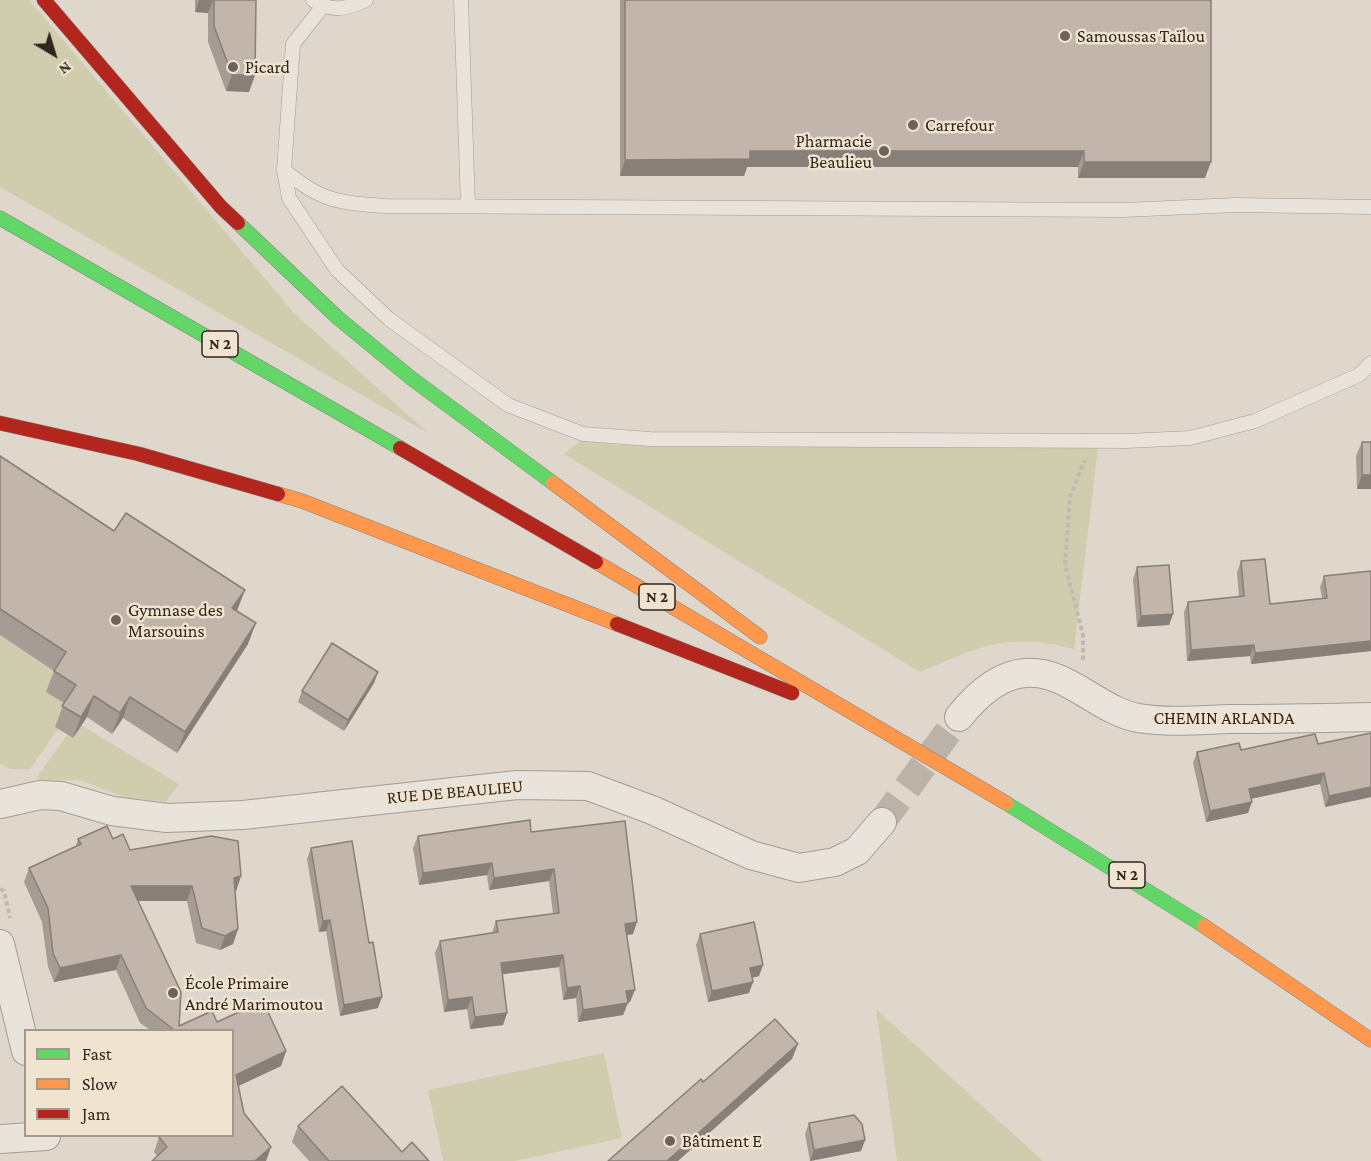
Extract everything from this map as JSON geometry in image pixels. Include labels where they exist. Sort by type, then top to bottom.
[{"type":"highway","points":[[44,0],[222,207],[338,318],[411,378],[874,724]]},
{"type":"highway","name":"N 2","points":[[0,218],[441,470],[1148,887],[1288,980],[1371,1040]]},
{"type":"highway","points":[[0,423],[139,454],[302,501],[661,640],[742,675],[874,724]]},
{"type":"street","name":"CHEMIN ARLANDA","points":[[959,717],[976,696],[998,681],[1025,673],[1053,676],[1104,706],[1137,717],[1179,720],[1371,717]]},
{"type":"street","name":"RUE DE BEAULIEU","points":[[0,804],[40,795],[62,796],[112,811],[167,818],[243,815],[516,785],[588,786],[652,810],[751,855],[799,868],[834,862],[857,851],[882,822]]},
{"type":"street","points":[[0,944],[24,1043]]},
{"type":"street","points":[[0,1139],[31,1137]]},
{"type":"street","points":[[46,1137],[51,1161]]},
{"type":"lane","points":[[366,0],[347,9],[318,3],[293,44],[284,170],[289,198],[306,227],[338,270],[389,319],[508,405],[583,435],[651,439],[1093,441],[1190,438],[1255,421],[1359,375],[1371,363]]},
{"type":"lane","points":[[461,0],[468,206]]},
{"type":"lane","points":[[284,170],[306,189],[332,200],[386,206],[1113,210],[1236,205],[1371,207]]},
{"type":"path","points":[[1084,694],[1083,634],[1065,565],[1070,496],[1093,441]]},
{"type":"shaded area","points":[[0,0],[29,0],[295,314],[428,433],[0,187]]},
{"type":"shaded area","points":[[580,441],[622,445],[1098,448],[1074,649],[1030,642],[995,644],[920,672],[564,454]]},
{"type":"shaded area","points":[[0,635],[59,673],[69,706],[55,727],[58,729],[30,769],[10,769],[0,764]]},
{"type":"shaded area","points":[[81,725],[179,784],[166,802],[126,798],[80,780],[42,781],[37,777],[67,735],[73,738]]},
{"type":"shaded area","points":[[876,1009],[1043,1161],[897,1161]]},
{"type":"shaded area","points":[[604,1053],[622,1138],[515,1161],[443,1161],[428,1090]]},
{"type":"building","name":"Picard","points":[[214,0],[256,0],[255,75],[232,75],[214,26]]},
{"type":"building","name":"Carrefour","points":[[625,0],[1211,0],[1211,162],[1084,162],[1084,151],[750,151],[750,159],[625,160]]},
{"type":"building","points":[[1362,442],[1371,442],[1371,475],[1362,475]]},
{"type":"building","name":"Gymnase des Marsouins","points":[[0,456],[114,531],[126,513],[245,590],[232,608],[256,623],[185,732],[130,697],[120,713],[94,696],[81,717],[62,706],[76,685],[54,671],[66,652],[0,609]]},
{"type":"building","points":[[1265,559],[1270,604],[1327,598],[1324,576],[1371,571],[1371,641],[1255,653],[1254,645],[1191,650],[1188,602],[1244,596],[1241,561]]},
{"type":"building","points":[[1169,565],[1173,614],[1141,616],[1137,567]]},
{"type":"building","points":[[332,643],[378,672],[348,720],[302,691]]},
{"type":"building","points":[[1371,733],[1371,787],[1329,796],[1324,773],[1249,789],[1252,802],[1210,811],[1197,752],[1239,743],[1241,750],[1315,734],[1318,744]]},
{"type":"building","points":[[530,820],[531,832],[625,821],[637,922],[625,924],[635,990],[626,991],[628,1003],[583,1010],[580,986],[567,988],[563,955],[501,963],[507,1013],[475,1017],[472,997],[448,1000],[440,941],[498,932],[496,921],[559,913],[554,869],[494,878],[492,863],[423,873],[418,836]]},
{"type":"building","points":[[107,826],[113,839],[123,834],[130,850],[211,836],[238,841],[241,876],[234,878],[238,929],[225,936],[202,928],[192,886],[131,886],[181,992],[179,1026],[212,1011],[217,1022],[263,1001],[286,1051],[236,1075],[244,1113],[271,1147],[255,1161],[152,1161],[167,1147],[159,1137],[234,1137],[234,1029],[173,1029],[146,1008],[121,955],[60,968],[53,953],[48,908],[29,868],[81,844],[78,839]]},
{"type":"building","points":[[352,841],[369,943],[373,942],[382,997],[344,1005],[330,920],[323,921],[311,848]]},
{"type":"building","points":[[754,922],[763,965],[750,968],[753,982],[712,991],[700,934]]},
{"type":"building","points":[[775,1019],[798,1044],[667,1161],[608,1161],[701,1079],[703,1082]]},
{"type":"building","points":[[342,1086],[402,1152],[412,1142],[429,1161],[329,1161],[298,1126]]},
{"type":"building","points":[[854,1115],[862,1124],[865,1140],[814,1150],[809,1123]]},
{"type":"tunnel","points":[[882,822],[959,717]]},
{"type":"traffic: fast","points":[[0,218],[400,448]]},
{"type":"traffic: fast","points":[[238,223],[338,318],[411,378],[553,483]]},
{"type":"traffic: fast","points":[[1006,803],[1204,926]]},
{"type":"traffic: slow","points":[[553,483],[760,637]]},
{"type":"traffic: slow","points":[[278,494],[302,501],[617,624]]},
{"type":"traffic: slow","points":[[596,562],[1006,803]]},
{"type":"traffic: slow","points":[[1204,926],[1371,1040]]},
{"type":"traffic: jam","points":[[44,0],[221,207],[238,223]]},
{"type":"traffic: jam","points":[[0,423],[139,454],[278,494]]},
{"type":"traffic: jam","points":[[400,448],[596,562]]},
{"type":"traffic: jam","points":[[617,624],[792,693]]},
{"type":"place","name":"Samoussas Taïlou","points":[[1065,36]]},
{"type":"place","name":"Picard","points":[[233,67]]},
{"type":"place","name":"Carrefour","points":[[913,125]]},
{"type":"place","name":"Pharmacie Beaulieu","points":[[884,151]]},
{"type":"place","name":"Gymnase des Marsouins","points":[[116,620]]},
{"type":"place","name":"École Primaire André Marimoutou","points":[[173,993]]},
{"type":"place","name":"Bâtiment E","points":[[670,1141]]}]
